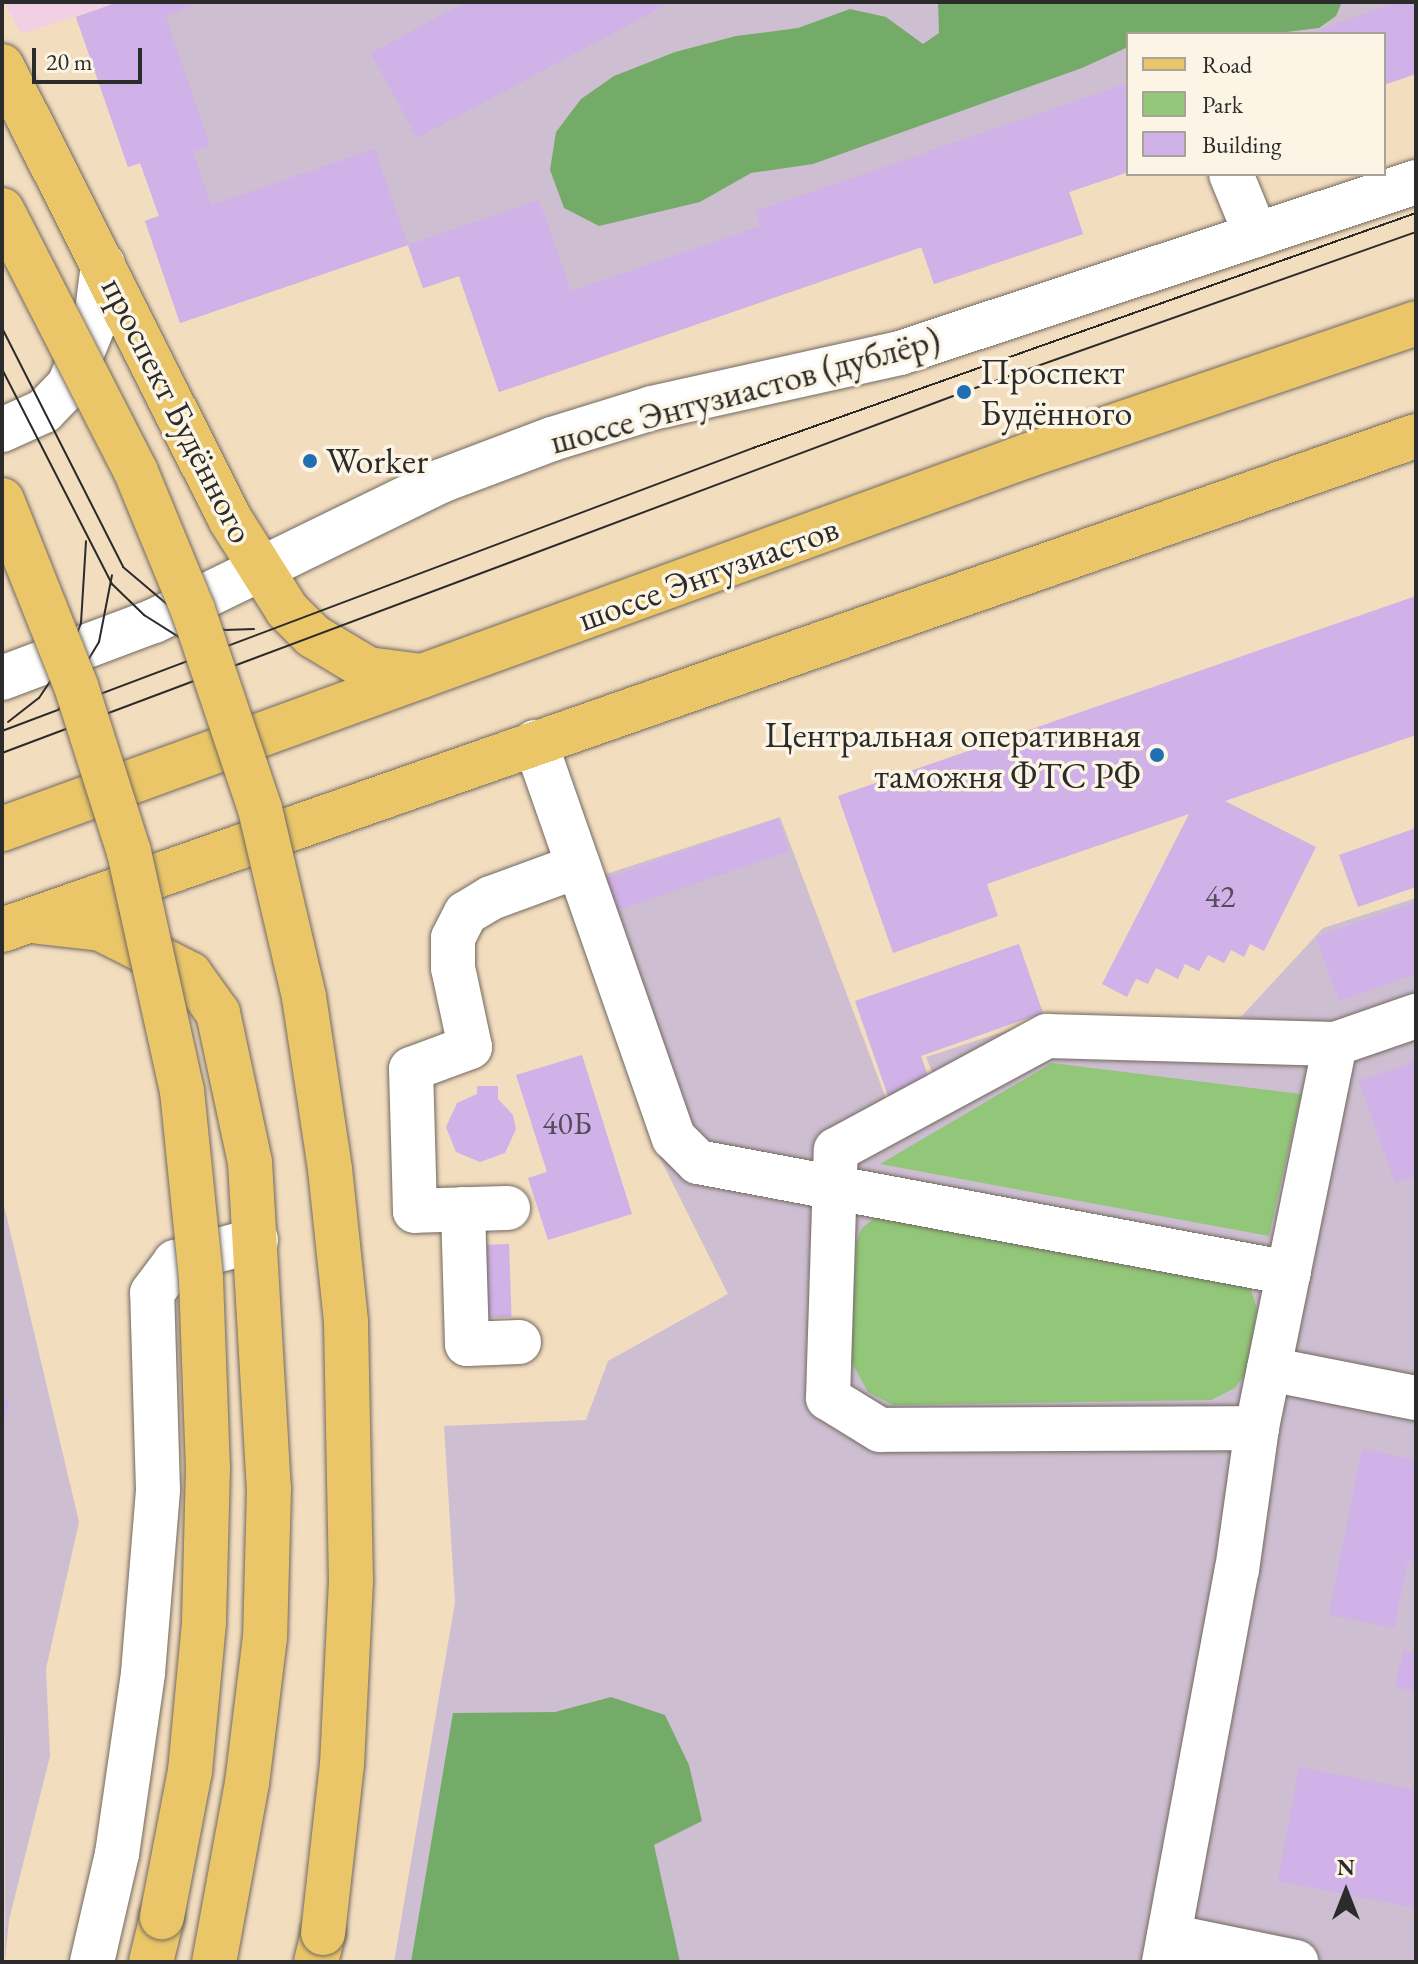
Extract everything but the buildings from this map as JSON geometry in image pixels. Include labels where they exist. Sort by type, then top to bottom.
[{"type":"main road","name":"проспект Будённого","points":[[2,66],[230,519],[287,610],[313,636],[368,669],[425,677]]},
{"type":"main road","points":[[2,210],[136,472],[193,610],[260,809],[304,997],[330,1169],[346,1322],[351,1581],[342,1764],[319,1947]]},
{"type":"main road","name":"шоссе Энтузиастов","points":[[2,829],[1029,455],[1416,323]]},
{"type":"main road","points":[[15,925],[1416,436]]},
{"type":"main road","points":[[1293,478],[1416,457]]},
{"type":"main road","points":[[2,500],[70,672],[129,852],[182,1091],[201,1279],[208,1468],[204,1623],[190,1771],[151,1962]]},
{"type":"main road","points":[[15,925],[101,929],[190,974],[218,1013],[250,1162],[269,1488],[265,1637],[247,1783],[214,1962]]},
{"type":"street","points":[[1232,176],[1256,235]]},
{"type":"street","name":"шоссе Энтузиастов (дублёр)","points":[[2,678],[154,621],[262,571],[441,481],[552,439],[652,408],[900,353],[1416,182]]},
{"type":"street","points":[[2,430],[44,411],[69,385],[90,342],[103,264]]},
{"type":"street","points":[[535,742],[674,1138],[698,1162],[1289,1273]]},
{"type":"street","points":[[508,1208],[415,1211],[411,1069],[470,1047],[453,968],[453,938],[466,913],[491,898],[578,866]]},
{"type":"street","points":[[1257,1428],[880,1430],[828,1398],[836,1150],[1047,1036],[1335,1044],[1416,1016]]},
{"type":"street","points":[[1296,1962],[1166,1949],[1237,1570],[1257,1428],[1335,1044]]},
{"type":"street","points":[[463,1209],[467,1344],[519,1342]]},
{"type":"street","points":[[92,1962],[117,1854],[143,1673],[158,1490],[152,1293],[175,1262],[256,1240]]},
{"type":"street","points":[[1269,1369],[1416,1398]]},
{"type":"shaded area","points":[[4,2],[119,2],[21,34]]},
{"type":"shaded area","points":[[119,2],[1416,2],[1416,74],[1386,36],[1386,32],[1126,32],[1126,173],[1069,192],[1083,234],[934,284],[921,247],[499,392],[459,276],[423,288],[408,245],[180,323],[145,221],[159,216],[141,163],[128,167],[76,17]]},
{"type":"shaded area","points":[[780,817],[887,1101],[936,1081],[926,1057],[1036,1021],[1241,1017],[1323,928],[1416,898],[1416,1962],[394,1962],[455,1602],[444,1426],[586,1420],[608,1361],[728,1294],[652,1142],[571,913],[608,900],[600,876]]},
{"type":"shaded area","points":[[2,1197],[79,1522],[46,1669],[50,1756],[9,1920],[5,1962]]},
{"type":"green space","points":[[938,2],[1342,2],[1336,16],[1319,28],[1286,32],[1126,32],[1126,48],[1082,68],[813,164],[751,173],[700,202],[599,226],[564,208],[550,170],[556,132],[581,99],[614,76],[675,52],[736,36],[798,28],[850,9],[886,17],[923,44],[939,33]]},
{"type":"green space","points":[[1052,1063],[1301,1094],[1269,1236],[880,1164]]},
{"type":"green space","points":[[880,1214],[1249,1284],[1257,1309],[1246,1373],[1235,1388],[1211,1400],[893,1405],[868,1392],[851,1361],[856,1243],[862,1228]]},
{"type":"green space","points":[[611,1697],[665,1715],[689,1765],[702,1821],[654,1845],[680,1962],[411,1962],[453,1713],[555,1712]]},
{"type":"tram line","points":[[2,731],[753,448],[1416,213]]},
{"type":"tram line","points":[[2,753],[964,392],[1416,232]]},
{"type":"tram line","points":[[2,328],[123,567],[187,621],[225,630],[254,629]]},
{"type":"tram line","points":[[2,369],[112,584],[144,615],[179,637],[222,646]]},
{"type":"tram line","points":[[8,722],[39,698],[69,653],[81,623],[86,541]]},
{"type":"tram line","points":[[58,710],[99,642],[112,575]]},
{"type":"place","name":"Проспект Будённого","points":[[964,392]]},
{"type":"place","name":"Worker","points":[[310,461]]},
{"type":"place","name":"Центральная оперативная таможня ФТС РФ","points":[[1157,755]]}]
